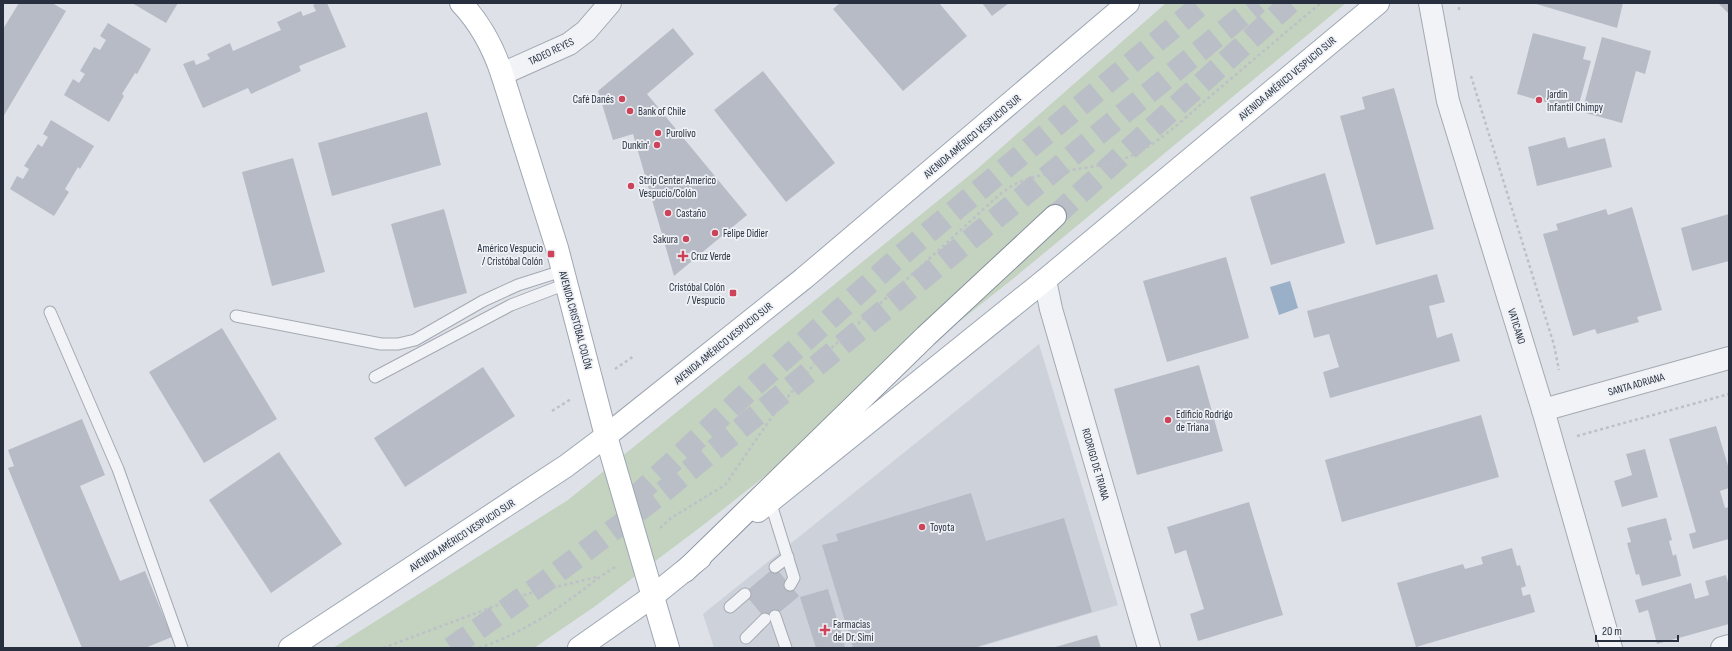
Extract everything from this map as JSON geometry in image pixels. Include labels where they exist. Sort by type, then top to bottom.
[{"type":"main road","name":"AVENIDA CRISTÓBAL COLÓN","points":[[461,3],[484,32],[495,52],[564,278],[606,436],[668,648]]},
{"type":"main road","name":"AVENIDA AMÉRICO VESPUCIO SUR","points":[[290,648],[560,470],[606,436],[803,279],[1128,3]]},
{"type":"main road","name":"AVENIDA AMÉRICO VESPUCIO SUR","points":[[579,648],[653,596],[685,571],[1045,280],[1378,3]]},
{"type":"main road","points":[[685,571],[926,336],[1055,216]]},
{"type":"street","name":"TADEO REYES","points":[[502,74],[569,44],[586,31],[610,3]]},
{"type":"street","name":"VATICANO","points":[[1430,3],[1448,101],[1543,410],[1611,648]]},
{"type":"street","name":"RODRIGO DE TRIANA","points":[[1045,280],[1051,309],[1149,648]]},
{"type":"street","name":"SANTA ADRIANA","points":[[1543,410],[1729,358]]},
{"type":"street","points":[[1722,648],[1729,646]]},
{"type":"lane","points":[[236,316],[381,344],[398,344],[415,340],[483,301],[518,285],[564,278]]},
{"type":"lane","points":[[375,377],[564,278]]},
{"type":"lane","points":[[50,312],[118,469],[182,648]]},
{"type":"lane","points":[[770,501],[794,578],[790,584]]},
{"type":"lane","points":[[775,567],[788,557]]},
{"type":"lane","points":[[730,607],[745,594]]},
{"type":"lane","points":[[746,638],[770,617],[786,648]]},
{"type":"path","points":[[1459,3],[1459,11]]},
{"type":"path","points":[[1470,72],[1554,345],[1566,404],[1576,437],[1729,394]]},
{"type":"path","points":[[383,648],[528,594],[599,576],[573,597],[544,616],[479,648]]},
{"type":"shaded area","points":[[1039,344],[1118,605],[976,648],[714,648],[703,614]]},
{"type":"green space","points":[[1166,3],[1346,3],[1014,278],[702,526],[594,607],[534,648],[333,648],[568,500],[976,170]]},
{"type":"water","points":[[1290,281],[1298,308],[1279,315],[1270,287]]},
{"type":"building","points":[[19,3],[52,3],[66,11],[3,117],[3,29]]},
{"type":"building","points":[[132,3],[178,3],[166,23]]},
{"type":"building","points":[[318,3],[327,3],[346,47],[299,66],[301,71],[251,94],[248,88],[203,108],[183,64],[194,60],[196,65],[210,59],[207,54],[230,43],[233,51],[281,30],[277,22],[301,11],[303,16],[316,11],[313,5]]},
{"type":"building","points":[[840,3],[939,3],[967,36],[903,91],[833,9]]},
{"type":"building","points":[[982,3],[1009,3],[992,16]]},
{"type":"building","points":[[1533,3],[1623,3],[1617,28]]},
{"type":"building","points":[[1718,3],[1729,3],[1729,14]]},
{"type":"building","points":[[108,23],[151,49],[137,74],[135,73],[122,94],[124,96],[109,122],[64,95],[73,79],[79,83],[85,74],[80,71],[94,47],[100,50],[106,40],[100,36]]},
{"type":"building","points":[[673,28],[694,54],[647,94],[747,215],[674,276],[633,134],[613,140],[598,91]]},
{"type":"building","points":[[1533,33],[1586,47],[1583,59],[1591,61],[1577,111],[1517,94]]},
{"type":"building","points":[[1602,37],[1651,51],[1645,74],[1636,71],[1622,123],[1582,112]]},
{"type":"building","points":[[763,71],[835,163],[786,202],[714,110]]},
{"type":"building","points":[[1394,88],[1434,229],[1376,245],[1340,116],[1365,109],[1362,97]]},
{"type":"building","points":[[427,112],[441,165],[332,196],[318,143]]},
{"type":"building","points":[[51,120],[94,146],[80,169],[78,167],[65,189],[69,192],[54,216],[10,189],[17,176],[23,179],[29,169],[24,166],[38,144],[42,147],[48,137],[43,134]]},
{"type":"building","points":[[1565,137],[1568,148],[1605,138],[1612,167],[1537,186],[1528,147]]},
{"type":"building","points":[[293,158],[325,272],[272,286],[242,172]]},
{"type":"building","points":[[1325,173],[1345,243],[1271,265],[1250,197]]},
{"type":"building","points":[[1632,207],[1662,310],[1637,317],[1639,322],[1597,334],[1595,329],[1573,336],[1543,234],[1558,230],[1556,224],[1606,209],[1608,215]]},
{"type":"building","points":[[444,209],[467,293],[414,308],[391,224]]},
{"type":"building","points":[[1729,214],[1729,261],[1692,271],[1681,228]]},
{"type":"building","points":[[1226,257],[1249,338],[1167,362],[1143,281]]},
{"type":"building","points":[[1437,274],[1445,302],[1429,306],[1437,338],[1452,333],[1460,361],[1330,398],[1323,372],[1339,367],[1329,334],[1314,338],[1307,311]]},
{"type":"building","points":[[222,328],[277,419],[204,463],[149,372]]},
{"type":"building","name":"Edificio Rodrigo de Triana","points":[[1199,365],[1223,451],[1137,475],[1114,389]]},
{"type":"building","points":[[483,367],[515,416],[405,487],[374,438]]},
{"type":"building","points":[[1481,415],[1499,477],[1342,522],[1325,460]]},
{"type":"building","points":[[82,419],[105,475],[80,486],[120,581],[145,571],[172,637],[145,648],[82,648],[8,468],[14,466],[8,450]]},
{"type":"building","points":[[1716,426],[1729,469],[1729,488],[1720,491],[1725,508],[1729,507],[1729,539],[1693,549],[1689,534],[1696,532],[1669,439]]},
{"type":"building","points":[[1645,449],[1658,497],[1622,507],[1614,481],[1632,475],[1626,454]]},
{"type":"building","points":[[279,452],[342,544],[271,593],[209,500]]},
{"type":"building","points":[[971,493],[986,541],[1064,518],[1092,612],[973,648],[853,648],[822,545],[838,541],[836,534]]},
{"type":"building","points":[[1249,502],[1283,615],[1198,641],[1190,614],[1204,609],[1186,550],[1175,554],[1167,527]]},
{"type":"building","points":[[1666,518],[1672,540],[1669,541],[1673,556],[1676,554],[1681,576],[1642,586],[1639,574],[1636,575],[1627,543],[1631,542],[1627,528]]},
{"type":"building","points":[[1512,548],[1517,566],[1520,565],[1526,586],[1521,588],[1523,596],[1530,594],[1535,612],[1416,647],[1397,583],[1463,564],[1465,569],[1483,564],[1481,557]]},
{"type":"building","points":[[775,567],[799,596],[768,622],[744,593]]},
{"type":"building","points":[[1726,575],[1729,586],[1729,624],[1657,644],[1648,610],[1639,613],[1635,600],[1691,583],[1695,599],[1709,595],[1705,581]]},
{"type":"building","points":[[828,589],[845,648],[816,648],[800,597]]},
{"type":"building","points":[[1097,635],[1101,648],[1052,648]]},
{"type":"tunnel","points":[[634,498],[751,389],[899,257],[1203,3]]},
{"type":"tunnel","points":[[451,648],[546,581],[658,496],[1258,3]]},
{"type":"tunnel","points":[[1055,216],[1290,3]]},
{"type":"place","name":"Café Danés","points":[[622,99]]},
{"type":"place","name":"Jardín Infantil Chimpy","points":[[1539,100]]},
{"type":"place","name":"Bank of Chile","points":[[630,111]]},
{"type":"place","name":"Purolivo","points":[[658,133]]},
{"type":"place","name":"Dunkin'","points":[[657,145]]},
{"type":"place","name":"Strip Center Americo Vespucio/Colón","points":[[631,186]]},
{"type":"place","name":"Castaño","points":[[668,213]]},
{"type":"place","name":"Felipe Didier","points":[[715,233]]},
{"type":"place","name":"Sakura","points":[[686,239]]},
{"type":"place","name":"Américo Vespucio / Cristóbal Colón","points":[[551,254]]},
{"type":"place","name":"Cruz Verde","points":[[683,256]]},
{"type":"place","name":"Cristóbal Colón / Vespucio","points":[[733,293]]},
{"type":"place","name":"Edificio Rodrigo de Triana","points":[[1168,420]]},
{"type":"place","name":"Toyota","points":[[922,527]]},
{"type":"place","name":"Farmacias del Dr. Simi","points":[[825,630]]}]
